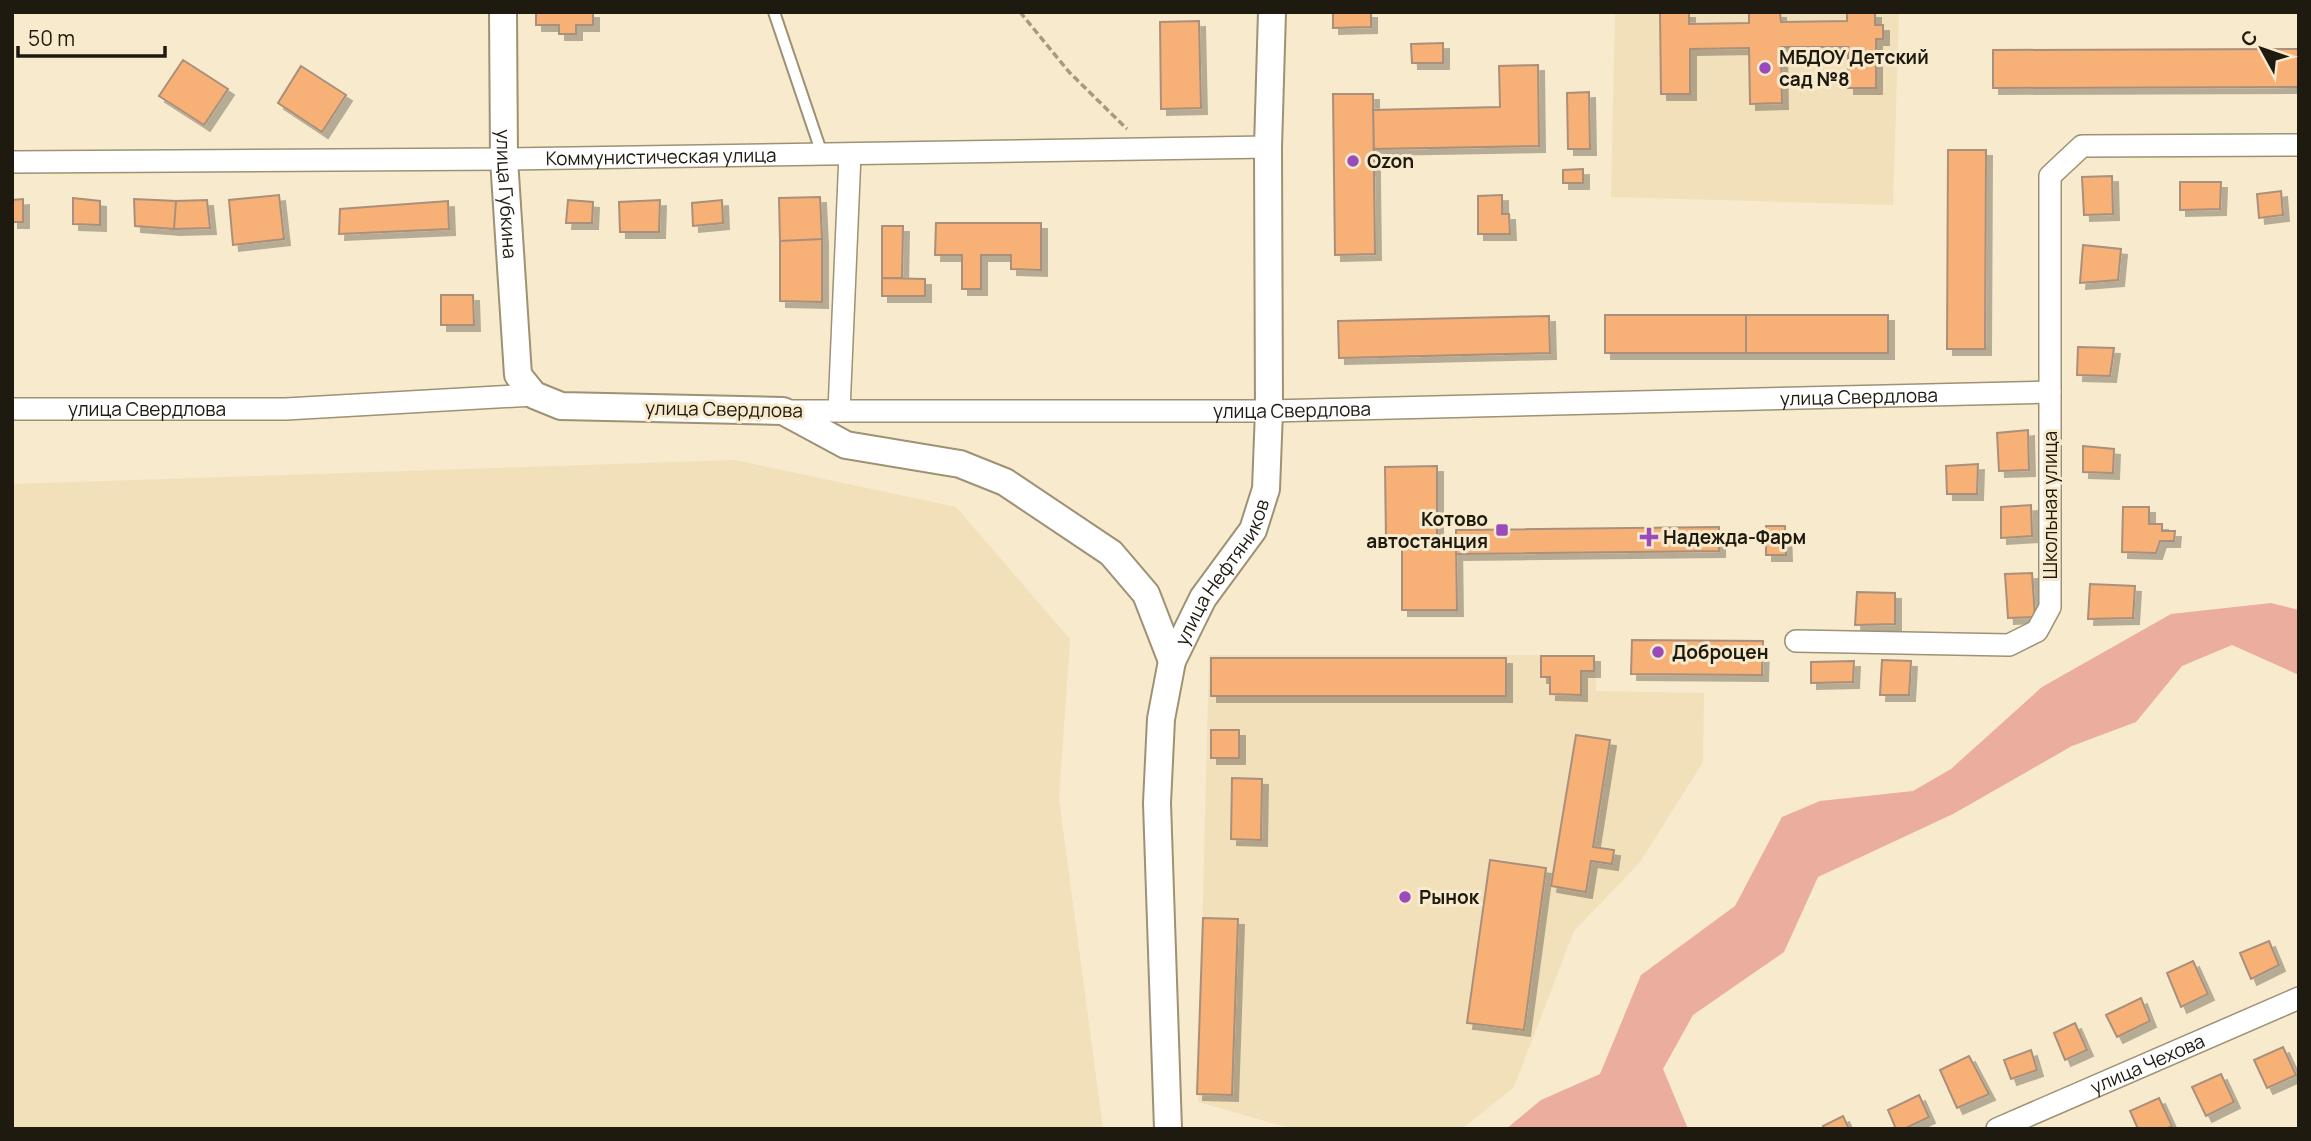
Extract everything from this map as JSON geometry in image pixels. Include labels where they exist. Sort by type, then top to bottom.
[{"type":"street","name":"улица Губкина","points":[[503,12],[504,159],[526,385]]},
{"type":"street","name":"улица Нефтяников","points":[[1168,1129],[1157,803],[1161,719],[1172,661],[1203,598],[1253,530],[1266,489],[1269,411],[1268,147],[1272,12]]},
{"type":"street","name":"Школьная улица","points":[[1796,641],[2009,645],[2037,631],[2050,607],[2050,176],[2082,146],[2299,145]]},
{"type":"street","name":"Коммунистическая улица","points":[[12,162],[504,159],[1268,147]]},
{"type":"street","points":[[839,411],[850,154]]},
{"type":"street","name":"улица Свердлова","points":[[12,408],[286,409],[526,385],[561,406],[783,411],[1269,411],[2050,392]]},
{"type":"street","points":[[783,411],[846,445],[960,464],[1005,482],[1111,553],[1146,594],[1172,661]]},
{"type":"street","name":"улица Чехова","points":[[1997,1129],[2299,998]]},
{"type":"lane","points":[[775,12],[822,154]]},
{"type":"path","points":[[1020,12],[1069,72],[1145,149]]},
{"type":"shaded area","points":[[1615,12],[1899,12],[1893,205],[1611,197]]},
{"type":"shaded area","points":[[735,460],[956,507],[1070,639],[1059,799],[1103,1129],[12,1129],[12,484]]},
{"type":"shaded area","points":[[2271,603],[2299,610],[2299,675],[2232,645],[2182,666],[2136,722],[2072,746],[1953,814],[1818,877],[1784,952],[1693,1015],[1663,1069],[1688,1129],[1506,1129],[1541,1100],[1600,1074],[1641,975],[1735,906],[1782,817],[1820,801],[1913,791],[1951,769],[2042,687],[2171,614]]},
{"type":"shaded area","name":"Рынок","points":[[1209,655],[1595,655],[1596,691],[1704,693],[1703,762],[1640,862],[1574,931],[1514,1087],[1462,1129],[1293,1129],[1198,1102]]},
{"type":"building","points":[[536,12],[593,12],[593,25],[576,25],[576,34],[559,34],[559,25],[536,25]]},
{"type":"building","points":[[1333,12],[1371,12],[1371,27],[1333,28]]},
{"type":"building","name":"МБДОУ Детский сад №8","points":[[1660,12],[1689,12],[1689,24],[1749,23],[1749,12],[1780,12],[1781,22],[1847,21],[1847,12],[1875,12],[1875,25],[1883,25],[1883,39],[1876,39],[1876,88],[1848,88],[1848,47],[1781,47],[1782,103],[1750,104],[1749,48],[1690,49],[1690,94],[1661,94]]},
{"type":"building","points":[[1199,21],[1201,108],[1161,109],[1160,22]]},
{"type":"building","points":[[1443,43],[1443,63],[1412,63],[1411,44]]},
{"type":"building","points":[[2299,49],[2299,87],[1993,88],[1993,50]]},
{"type":"building","points":[[183,60],[228,89],[204,125],[159,96]]},
{"type":"building","points":[[1538,65],[1539,146],[1374,149],[1373,110],[1500,107],[1499,66]]},
{"type":"building","points":[[301,66],[346,95],[322,132],[278,103]]},
{"type":"building","points":[[1589,92],[1590,149],[1568,149],[1567,93]]},
{"type":"building","points":[[1333,94],[1373,94],[1375,254],[1335,255]]},
{"type":"building","points":[[1948,150],[1986,150],[1985,349],[1947,349]]},
{"type":"building","points":[[1583,169],[1583,183],[1563,183],[1563,170]]},
{"type":"building","points":[[2112,176],[2113,214],[2084,215],[2082,177]]},
{"type":"building","points":[[2180,182],[2221,182],[2220,209],[2180,210]]},
{"type":"building","points":[[2281,191],[2283,215],[2259,218],[2257,194]]},
{"type":"building","points":[[279,195],[284,239],[233,245],[229,200]]},
{"type":"building","points":[[1502,195],[1502,214],[1509,214],[1510,234],[1478,234],[1478,196]]},
{"type":"building","points":[[820,197],[822,239],[780,241],[779,198]]},
{"type":"building","points":[[73,198],[100,201],[100,225],[73,224]]},
{"type":"building","points":[[23,199],[23,222],[12,222],[12,200]]},
{"type":"building","points":[[134,199],[176,201],[174,229],[135,226]]},
{"type":"building","points":[[207,200],[210,228],[174,229],[176,201]]},
{"type":"building","points":[[568,200],[593,202],[592,223],[566,223]]},
{"type":"building","points":[[660,200],[659,232],[620,232],[619,202]]},
{"type":"building","points":[[722,200],[723,223],[693,226],[692,203]]},
{"type":"building","points":[[448,201],[449,229],[339,234],[340,209]]},
{"type":"building","points":[[936,223],[1041,223],[1041,270],[1011,269],[1011,255],[981,255],[981,289],[962,289],[962,255],[935,255]]},
{"type":"building","points":[[882,226],[903,226],[902,278],[882,278]]},
{"type":"building","points":[[822,239],[822,302],[780,301],[780,241]]},
{"type":"building","points":[[2083,245],[2121,249],[2118,280],[2080,283]]},
{"type":"building","points":[[882,278],[925,279],[925,296],[882,296]]},
{"type":"building","points":[[441,295],[473,295],[474,325],[441,325]]},
{"type":"building","points":[[1605,315],[1746,315],[1746,353],[1605,353]]},
{"type":"building","points":[[1746,315],[1888,315],[1888,353],[1746,353]]},
{"type":"building","points":[[1549,316],[1550,353],[1339,358],[1338,321]]},
{"type":"building","points":[[2078,347],[2114,348],[2110,376],[2077,375]]},
{"type":"building","points":[[2028,430],[2029,470],[1999,471],[1997,433]]},
{"type":"building","points":[[2083,446],[2114,449],[2113,473],[2083,472]]},
{"type":"building","points":[[1978,464],[1977,494],[1947,494],[1946,466]]},
{"type":"building","points":[[1437,466],[1437,541],[1456,541],[1457,610],[1402,610],[1402,540],[1386,540],[1385,467]]},
{"type":"building","points":[[2031,505],[2032,536],[2001,538],[2001,507]]},
{"type":"building","points":[[2123,507],[2149,507],[2149,524],[2162,524],[2162,531],[2175,531],[2174,541],[2160,541],[2156,553],[2122,552]]},
{"type":"building","points":[[1766,526],[1785,526],[1786,555],[1766,555]]},
{"type":"building","points":[[1719,527],[1719,551],[1456,554],[1456,530]]},
{"type":"building","points":[[2032,573],[2035,617],[2008,618],[2005,574]]},
{"type":"building","points":[[2090,584],[2135,586],[2133,618],[2088,619]]},
{"type":"building","points":[[1857,592],[1895,593],[1895,624],[1855,625]]},
{"type":"building","points":[[1632,640],[1763,641],[1762,675],[1631,674]]},
{"type":"building","points":[[1541,656],[1594,656],[1594,671],[1581,671],[1581,695],[1550,694],[1550,677],[1541,677]]},
{"type":"building","points":[[1211,658],[1506,658],[1506,696],[1211,696]]},
{"type":"building","points":[[1882,660],[1911,661],[1909,695],[1880,695]]},
{"type":"building","points":[[1854,661],[1853,682],[1811,683],[1811,662]]},
{"type":"building","points":[[1211,730],[1239,730],[1239,758],[1211,758]]},
{"type":"building","points":[[1576,735],[1610,740],[1593,847],[1614,850],[1612,864],[1591,861],[1586,892],[1551,886]]},
{"type":"building","points":[[1232,778],[1262,779],[1261,840],[1231,839]]},
{"type":"building","points":[[1490,860],[1546,868],[1524,1030],[1467,1023]]},
{"type":"building","points":[[1203,918],[1238,919],[1232,1095],[1197,1094]]},
{"type":"building","points":[[2269,941],[2279,965],[2251,979],[2240,953]]},
{"type":"building","points":[[2193,961],[2208,994],[2181,1007],[2167,973]]},
{"type":"building","points":[[2141,998],[2150,1021],[2117,1037],[2106,1015]]},
{"type":"building","points":[[2075,1023],[2087,1050],[2065,1060],[2054,1033]]},
{"type":"building","points":[[2283,1047],[2296,1075],[2267,1088],[2254,1060]]},
{"type":"building","points":[[2031,1050],[2037,1070],[2011,1079],[2004,1060]]},
{"type":"building","points":[[1969,1056],[1989,1094],[1957,1108],[1940,1070]]},
{"type":"building","points":[[2221,1074],[2234,1102],[2206,1116],[2192,1087]]},
{"type":"building","points":[[1919,1095],[1929,1117],[1904,1129],[1896,1129],[1888,1110]]},
{"type":"building","points":[[2159,1098],[2172,1126],[2166,1129],[2138,1129],[2130,1111]]},
{"type":"building","points":[[1843,1116],[1849,1129],[1824,1129],[1823,1126]]},
{"type":"place","name":"МБДОУ Детский сад №8","points":[[1765,68]]},
{"type":"place","name":"Ozon","points":[[1353,161]]},
{"type":"place","name":"Котово автостанция","points":[[1502,530]]},
{"type":"place","name":"Надежда-Фарм","points":[[1649,537]]},
{"type":"place","name":"Доброцен","points":[[1658,652]]},
{"type":"place","name":"Рынок","points":[[1405,897]]}]
